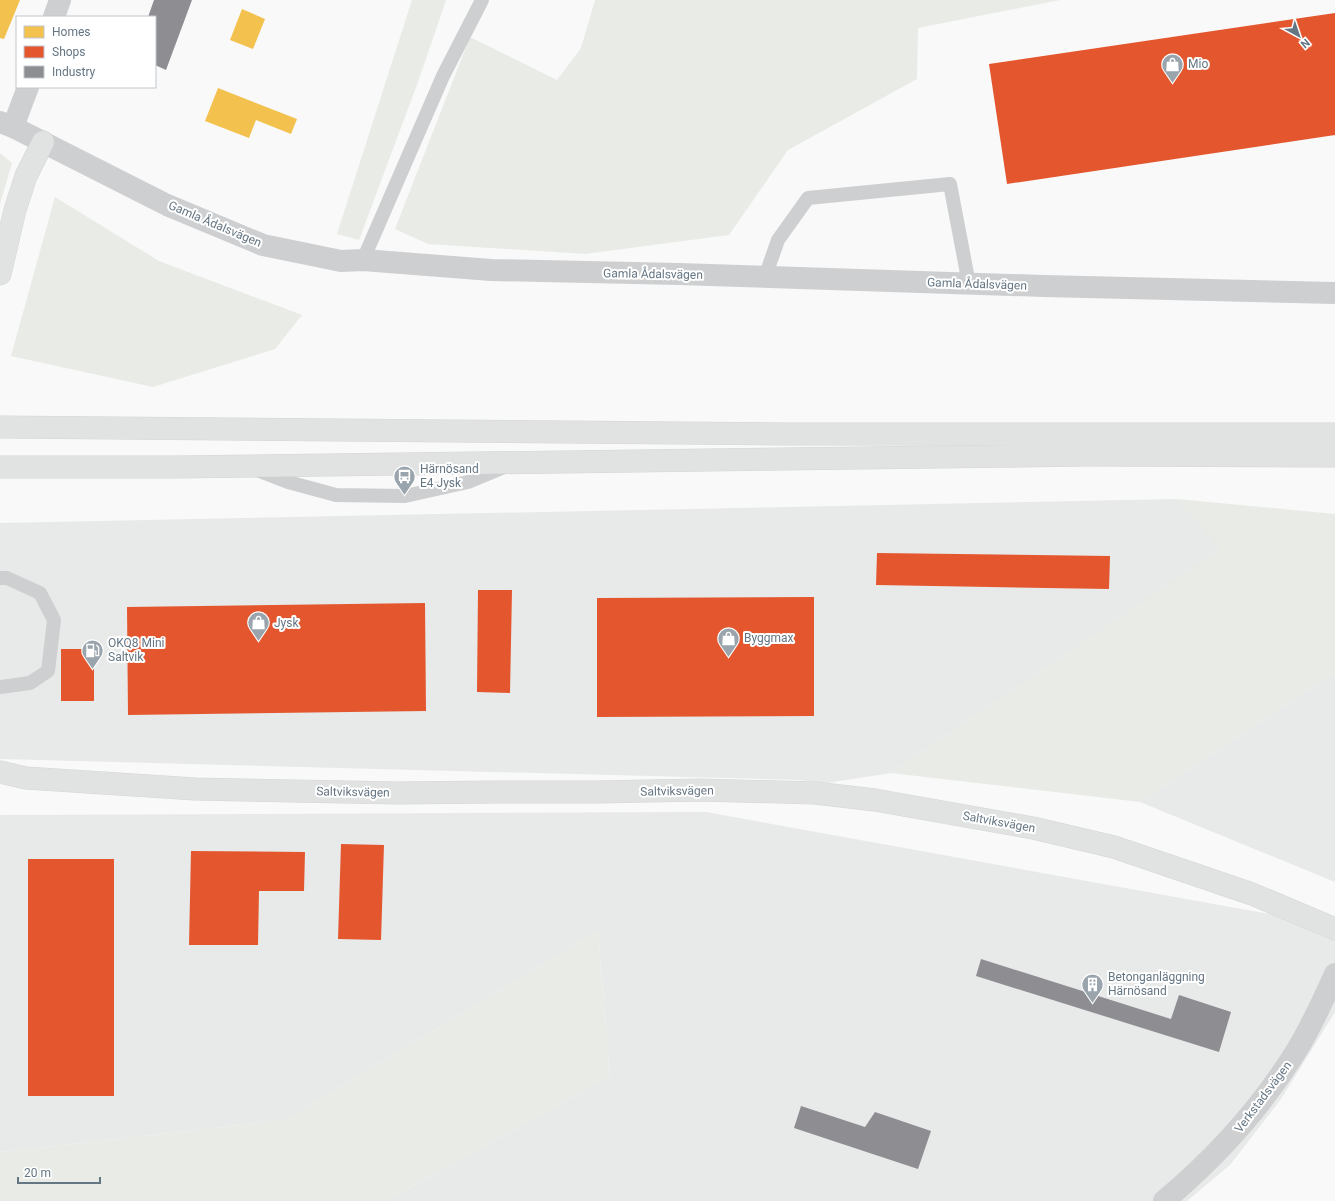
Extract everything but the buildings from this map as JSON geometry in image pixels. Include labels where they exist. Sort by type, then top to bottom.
[{"type":"main road","points":[[0,274],[15,210],[26,176],[43,142]]},
{"type":"main road","points":[[0,427],[774,434],[1335,434]]},
{"type":"main road","points":[[0,467],[246,466],[1088,455],[1335,456]]},
{"type":"main road","name":"Saltviksvägen","points":[[0,772],[26,778],[195,789],[397,794],[701,790],[815,793],[875,800],[1032,828],[1114,847],[1252,894],[1335,929]]},
{"type":"street","points":[[54,16],[60,0]]},
{"type":"street","points":[[7,125],[27,88]]},
{"type":"street","name":"Gamla Ådalsvägen","points":[[7,125],[167,204],[263,245],[341,261],[363,260],[491,270],[1335,293]]},
{"type":"street","name":"Verkstadsvägen","points":[[1164,1201],[1233,1136],[1266,1096],[1296,1052],[1315,1017],[1335,974]]},
{"type":"lane","points":[[363,260],[443,76],[482,0]]},
{"type":"lane","points":[[765,277],[778,240],[808,198],[950,184],[969,284]]},
{"type":"lane","points":[[246,466],[288,482],[336,495],[405,496],[468,482],[516,462]]},
{"type":"lane","points":[[0,578],[7,578],[40,593],[54,620],[48,671],[30,684],[0,687]]},
{"type":"shaded area","points":[[412,0],[446,0],[418,82],[359,240],[337,234]]},
{"type":"shaded area","points":[[595,0],[1060,0],[918,28],[917,79],[788,150],[729,235],[585,254],[428,244],[395,229],[470,37],[557,80],[581,48]]},
{"type":"shaded area","points":[[0,153],[12,163],[0,204]]},
{"type":"shaded area","points":[[55,197],[159,261],[302,315],[275,349],[153,387],[11,356]]},
{"type":"shaded area","points":[[1177,499],[1221,549],[891,773],[827,783],[798,780],[0,759],[0,523]]},
{"type":"shaded area","points":[[1177,499],[1335,514],[1335,672],[1140,802],[891,773],[1220,549]]},
{"type":"shaded area","points":[[1335,672],[1335,882],[1140,802]]},
{"type":"shaded area","points":[[706,812],[1335,926],[1335,1012],[1281,1099],[1230,1165],[1187,1201],[386,1201],[610,1076],[598,931],[286,1120],[0,1152],[0,815]]},
{"type":"shaded area","points":[[598,931],[610,1076],[386,1201],[0,1201],[0,1152],[286,1120]]},
{"type":"place","name":"Mio","points":[[1173,84]]},
{"type":"place","name":"Härnösand E4 Jysk","points":[[405,496]]},
{"type":"place","name":"Jysk","points":[[258,642]]},
{"type":"place","name":"Byggmax","points":[[728,658]]},
{"type":"place","name":"OKQ8 Mini Saltvik","points":[[92,670]]},
{"type":"place","name":"Betonganläggning Härnösand","points":[[1093,1004]]}]
